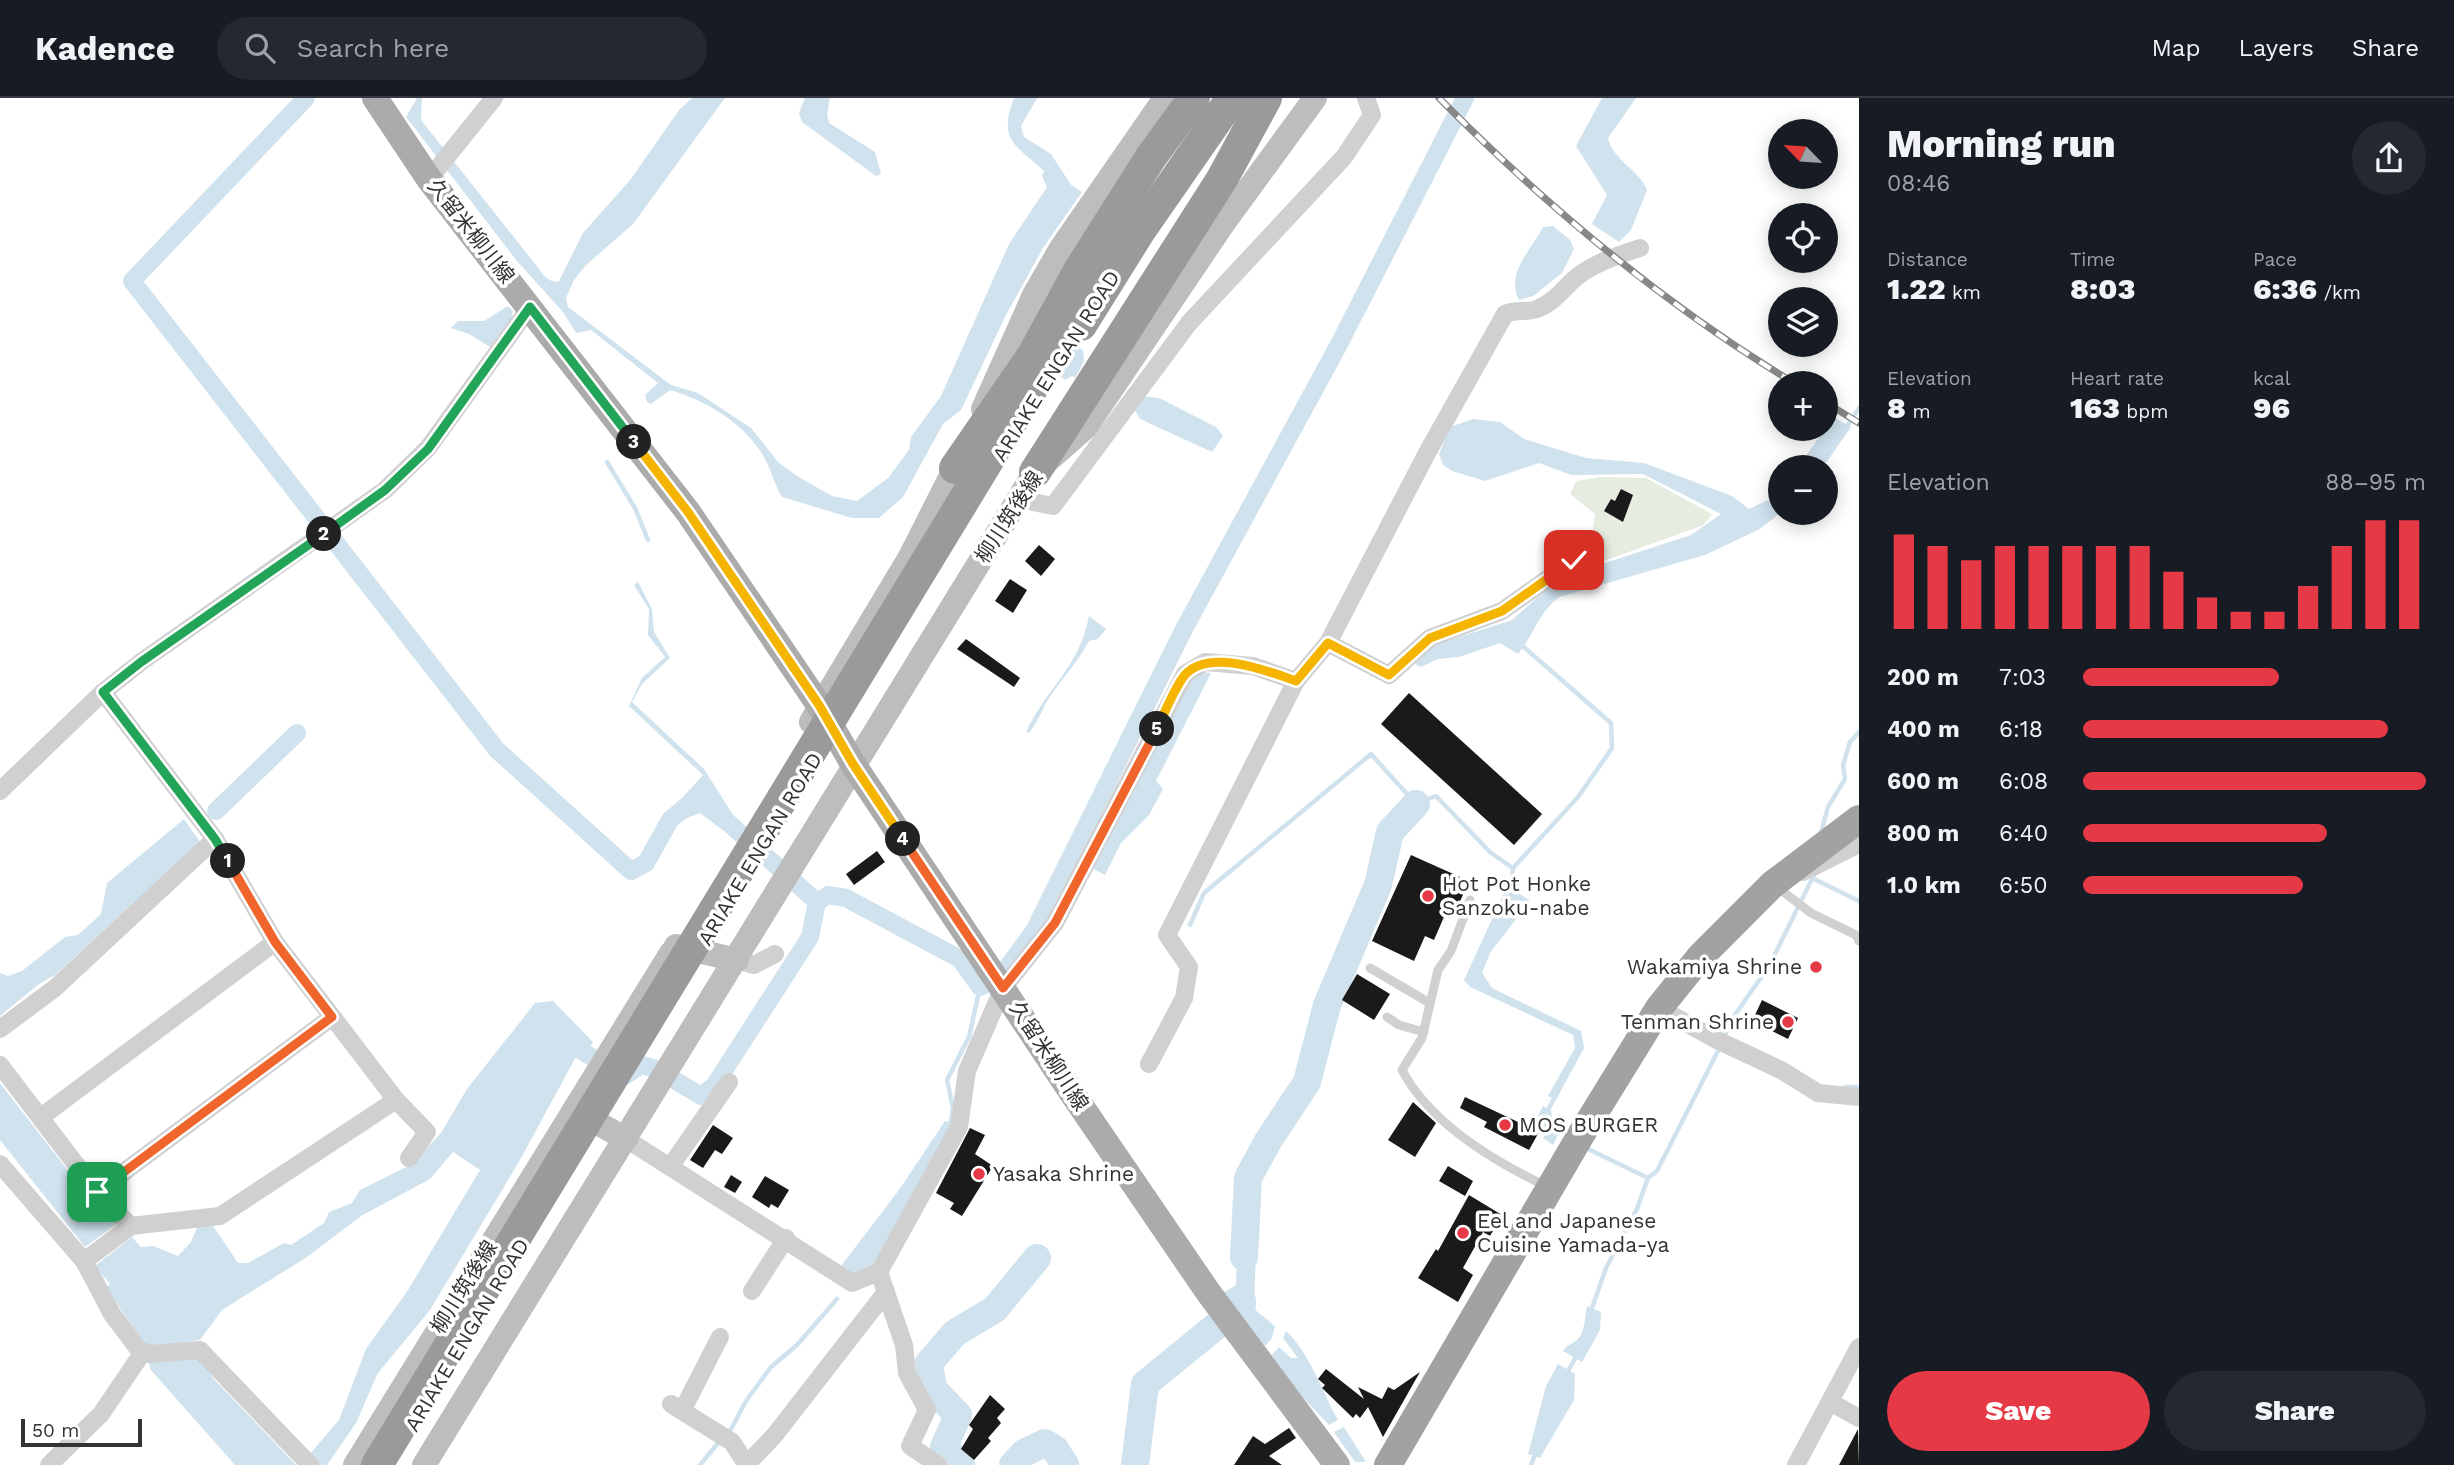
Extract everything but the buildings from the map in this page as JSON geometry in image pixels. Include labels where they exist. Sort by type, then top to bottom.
[{"type":"highway","points":[[955,468],[1033,355],[1080,269],[1150,158],[1194,98]]},
{"type":"highway","name":"ARIAKE ENGAN ROAD","points":[[387,1465],[1132,227],[1220,98]]},
{"type":"highway","name":"ARIAKE ENGAN ROAD","points":[[377,1465],[1077,322],[1232,98]]},
{"type":"highway","points":[[1035,472],[1222,179],[1266,98]]},
{"type":"highway","points":[[1388,1465],[1582,1133],[1659,1008],[1709,947],[1844,836]]},
{"type":"main road","name":"久留米柳川線","points":[[375,98],[429,179],[688,512],[819,705],[853,764],[1208,1292],[1337,1465]]},
{"type":"main road","name":"柳川筑後線","points":[[355,1465],[617,1037],[792,762],[819,705],[910,557],[1041,284],[1061,248],[1165,98]]},
{"type":"main road","name":"柳川筑後線","points":[[424,1465],[678,1057],[853,764],[1035,472],[1086,427],[1223,224],[1315,98]]},
{"type":"main road","points":[[675,946],[737,960]]},
{"type":"main road","points":[[574,1110],[626,1139]]},
{"type":"street","points":[[429,179],[494,98]]},
{"type":"street","points":[[1018,499],[1053,506],[1189,323],[1344,157],[1372,115],[1366,98]]},
{"type":"street","points":[[1149,1064],[1184,998],[1189,967],[1167,935],[1296,681],[1328,643],[1427,453],[1505,314],[1513,310],[1536,310],[1558,296],[1572,280],[1612,257],[1640,248]]},
{"type":"street","points":[[0,791],[103,692],[141,662],[385,490],[428,449],[530,307]]},
{"type":"street","points":[[1328,643],[1389,675],[1430,638],[1502,611],[1574,560]]},
{"type":"street","points":[[626,1139],[786,1238],[852,1283],[879,1272],[959,1127],[967,1071],[1003,988],[1055,923],[1185,674],[1205,662],[1253,666],[1296,681]]},
{"type":"street","points":[[103,692],[215,839],[275,942],[396,1100],[427,1132],[409,1158]]},
{"type":"street","points":[[1844,836],[1859,804]]},
{"type":"street","points":[[0,1029],[55,988],[215,839]]},
{"type":"street","points":[[41,1116],[275,942]]},
{"type":"street","points":[[737,960],[754,965],[775,954]]},
{"type":"street","points":[[1659,1008],[1721,1042],[1781,1070],[1818,1093],[1859,1097]]},
{"type":"street","points":[[97,1192],[332,1017]]},
{"type":"street","points":[[0,1065],[97,1192],[131,1226]]},
{"type":"street","points":[[670,1167],[729,1082]]},
{"type":"street","points":[[85,1262],[131,1226],[220,1216],[396,1100]]},
{"type":"street","points":[[0,1164],[85,1262],[112,1314],[144,1352]]},
{"type":"street","points":[[752,1291],[786,1238]]},
{"type":"street","points":[[879,1272],[904,1345],[907,1373],[927,1410],[910,1446],[938,1465]]},
{"type":"street","points":[[720,1337],[676,1408],[732,1442],[748,1464],[774,1436],[886,1292]]},
{"type":"street","points":[[1796,1465],[1859,1347]]},
{"type":"street","points":[[144,1352],[200,1350],[304,1458]]},
{"type":"street","points":[[50,1465],[101,1414],[144,1352]]},
{"type":"street","points":[[1829,1402],[1859,1418]]},
{"type":"lane","points":[[1782,887],[1811,913],[1856,935],[1859,941]]},
{"type":"lane","points":[[1470,900],[1451,951],[1438,970],[1428,1002],[1424,1032],[1402,1070],[1411,1086],[1461,1133],[1492,1155],[1557,1176]]},
{"type":"lane","points":[[1370,968],[1428,1002]]},
{"type":"lane","points":[[1387,1017],[1399,1025],[1424,1032]]},
{"type":"shaded area","points":[[1601,477],[1646,478],[1712,514],[1704,525],[1587,567],[1598,547],[1593,529],[1595,514],[1570,494],[1576,481]]},
{"type":"water","points":[[417,98],[422,98],[421,120],[543,274],[555,282],[559,281],[583,233],[631,179],[679,110],[692,98],[725,98],[633,224],[586,265],[574,280],[566,298],[568,307],[671,385],[698,393],[751,428],[778,462],[797,476],[832,496],[857,501],[888,478],[909,450],[911,437],[941,396],[1009,244],[1047,187],[1042,176],[1044,171],[1018,148],[1009,133],[1008,123],[1014,98],[1037,98],[1021,126],[1024,137],[1051,154],[1071,185],[1082,192],[1043,248],[1006,315],[961,410],[943,424],[903,497],[879,518],[852,518],[782,497],[766,461],[749,437],[725,416],[698,400],[670,390],[651,404],[647,402],[645,395],[658,383],[591,330],[576,333],[563,312],[517,261],[406,117]]},
{"type":"water","points":[[805,98],[830,98],[827,114],[829,123],[875,152],[881,174],[876,176],[802,122],[799,113]]},
{"type":"water","points":[[1602,98],[1636,98],[1608,138],[1615,152],[1638,176],[1647,190],[1631,230],[1619,242],[1592,224],[1607,195],[1576,146]]},
{"type":"water","points":[[1553,226],[1570,240],[1574,249],[1562,273],[1533,296],[1519,300],[1515,281],[1521,262],[1543,227]]},
{"type":"water","points":[[508,306],[513,311],[511,319],[490,347],[469,334],[451,328],[458,321],[484,321]]},
{"type":"water","points":[[1068,340],[1083,350],[1084,361],[1075,378],[1072,376],[1065,380],[1053,370]]},
{"type":"water","points":[[1141,396],[1159,398],[1216,427],[1223,436],[1212,452],[1140,419],[1133,407]]},
{"type":"water","points":[[1473,419],[1500,422],[1524,439],[1586,458],[1644,463],[1732,496],[1749,509],[1768,500],[1768,523],[1705,555],[1559,597],[1541,617],[1518,654],[1500,643],[1459,657],[1438,659],[1421,667],[1415,664],[1434,645],[1512,620],[1559,578],[1691,535],[1721,514],[1643,474],[1571,475],[1539,463],[1485,481],[1452,471],[1443,465],[1439,454],[1450,427]]},
{"type":"water","points":[[1838,420],[1851,427],[1831,455],[1806,455],[1816,441],[1838,441]]},
{"type":"water","points":[[638,582],[652,609],[654,632],[670,658],[642,684],[632,702],[704,769],[733,815],[724,831],[700,813],[677,822],[667,815],[703,775],[629,706],[642,678],[665,657],[648,635],[649,609],[634,585]]},
{"type":"water","points":[[1089,616],[1106,629],[1098,639],[1089,641],[1051,695],[1032,729],[1029,733],[1026,732],[1078,650]]},
{"type":"water","points":[[1200,672],[1211,673],[1156,781],[1163,789],[1149,815],[1121,843],[1105,875],[1093,869],[1187,682]]},
{"type":"water","points":[[184,819],[200,842],[55,975],[39,984],[0,1016],[0,973],[8,976],[22,971],[65,937],[78,935],[101,914],[107,883]]},
{"type":"water","points":[[756,837],[785,862],[776,876],[746,849]]},
{"type":"water","points":[[1505,891],[1516,891],[1530,901],[1490,953],[1482,973],[1492,988],[1581,1031],[1584,1048],[1556,1100],[1548,1096],[1575,1048],[1573,1035],[1470,987],[1464,980]]},
{"type":"water","points":[[553,1001],[593,1042],[584,1056],[578,1053],[520,1160],[430,1310],[378,1373],[356,1423],[327,1465],[317,1465],[309,1455],[339,1420],[366,1349],[408,1290],[480,1170],[453,1152],[430,1179],[361,1216],[307,1257],[222,1310],[200,1340],[151,1347],[142,1340],[106,1288],[110,1284],[95,1266],[132,1237],[141,1247],[153,1246],[178,1256],[191,1242],[199,1223],[211,1223],[238,1263],[248,1263],[284,1243],[291,1245],[324,1223],[329,1212],[352,1203],[360,1190],[412,1164],[441,1133],[467,1089],[535,1003]]},
{"type":"water","points":[[0,1083],[93,1203],[106,1208],[103,1212],[121,1221],[85,1247],[0,1140]]},
{"type":"water","points":[[1543,1106],[1551,1110],[1552,1118],[1563,1124],[1553,1145],[1543,1138],[1546,1132],[1538,1128],[1537,1118]]},
{"type":"water","points":[[945,1121],[954,1123],[879,1255],[871,1267],[851,1275],[841,1266],[899,1190]]},
{"type":"water","points":[[1257,1220],[1254,1309],[1275,1326],[1272,1338],[1265,1346],[1223,1293],[1236,1285],[1238,1221]]},
{"type":"water","points":[[1587,1306],[1601,1312],[1600,1330],[1582,1362],[1563,1351],[1580,1337]]},
{"type":"water","points":[[1286,1331],[1302,1350],[1338,1420],[1329,1425],[1292,1386],[1270,1357],[1279,1347],[1291,1358],[1298,1358],[1283,1338]]},
{"type":"water","points":[[202,1358],[211,1368],[211,1376],[296,1465],[235,1465],[150,1369],[149,1363]]},
{"type":"water","points":[[1558,1364],[1575,1374],[1574,1400],[1540,1458],[1528,1454],[1546,1386]]},
{"type":"water","points":[[1344,1427],[1366,1462],[1355,1462],[1334,1432]]},
{"type":"waterway","points":[[306,98],[132,281],[497,750],[631,871],[646,863],[670,820],[689,804]]},
{"type":"waterway","points":[[1009,965],[1034,931],[1184,629],[1337,348],[1465,98]]},
{"type":"waterway","points":[[1846,428],[1859,408]]},
{"type":"waterway","points":[[607,462],[635,508],[648,540]]},
{"type":"waterway","points":[[1513,868],[1578,797],[1612,748],[1611,723],[1519,643]]},
{"type":"waterway","points":[[1821,833],[1828,807],[1845,779],[1843,765],[1850,742],[1859,732]]},
{"type":"waterway","points":[[216,811],[297,733]]},
{"type":"waterway","points":[[1190,925],[1204,893],[1371,754],[1416,804],[1436,796],[1491,853],[1513,868],[1510,896]]},
{"type":"waterway","points":[[1244,1257],[1248,1178],[1268,1141],[1307,1082],[1327,1005],[1378,885],[1390,832],[1416,804]]},
{"type":"waterway","points":[[713,809],[817,902]]},
{"type":"waterway","points":[[1723,1039],[1732,1019],[1769,966],[1815,873]]},
{"type":"waterway","points":[[1814,879],[1859,901]]},
{"type":"waterway","points":[[565,1050],[577,1048],[623,1077],[642,1065],[656,1069],[701,1096],[714,1086],[810,937],[817,902],[828,895],[846,898],[960,959],[980,987],[990,982]]},
{"type":"waterway","points":[[950,1126],[953,1108],[947,1080],[969,1037],[980,987]]},
{"type":"waterway","points":[[1591,1311],[1606,1268],[1637,1209],[1648,1178],[1657,1171],[1720,1047]]},
{"type":"waterway","points":[[1845,1087],[1859,1087]]},
{"type":"waterway","points":[[1547,1112],[1556,1095]]},
{"type":"waterway","points":[[1584,1147],[1648,1178]]},
{"type":"waterway","points":[[961,1465],[944,1447],[958,1415],[933,1389],[929,1363],[955,1333],[995,1309],[1037,1258]]},
{"type":"waterway","points":[[730,1431],[746,1401],[771,1367],[797,1345],[837,1299]]},
{"type":"waterway","points":[[1135,1465],[1145,1384],[1242,1305],[1242,1301]]},
{"type":"waterway","points":[[1567,1373],[1578,1353]]},
{"type":"waterway","points":[[700,1465],[718,1443]]},
{"type":"waterway","points":[[1013,1465],[1024,1453],[1045,1443],[1055,1449],[1065,1465]]},
{"type":"waterway","points":[[1531,1465],[1536,1452]]},
{"type":"railway","points":[[1439,98],[1522,177],[1608,252],[1698,320],[1775,371]]},
{"type":"railway","points":[[1838,410],[1859,423]]},
{"type":"place","name":"Hot Pot Honke Sanzoku-nabe","points":[[1428,896]]},
{"type":"place","name":"Wakamiya Shrine","points":[[1816,967]]},
{"type":"place","name":"Tenman Shrine","points":[[1788,1022]]},
{"type":"place","name":"MOS BURGER","points":[[1505,1125]]},
{"type":"place","name":"Yasaka Shrine","points":[[979,1174]]},
{"type":"place","name":"Eel and Japanese Cuisine Yamada-ya","points":[[1463,1233]]},
{"type":"route","points":[[97,1192],[332,1017],[275,942],[215,839],[103,692],[141,662],[385,490],[428,449],[530,307],[688,512],[819,705],[853,764],[1003,988],[1055,923],[1185,674],[1205,662],[1253,666],[1296,681],[1328,643],[1389,675],[1430,638],[1502,611],[1574,560]]}]
